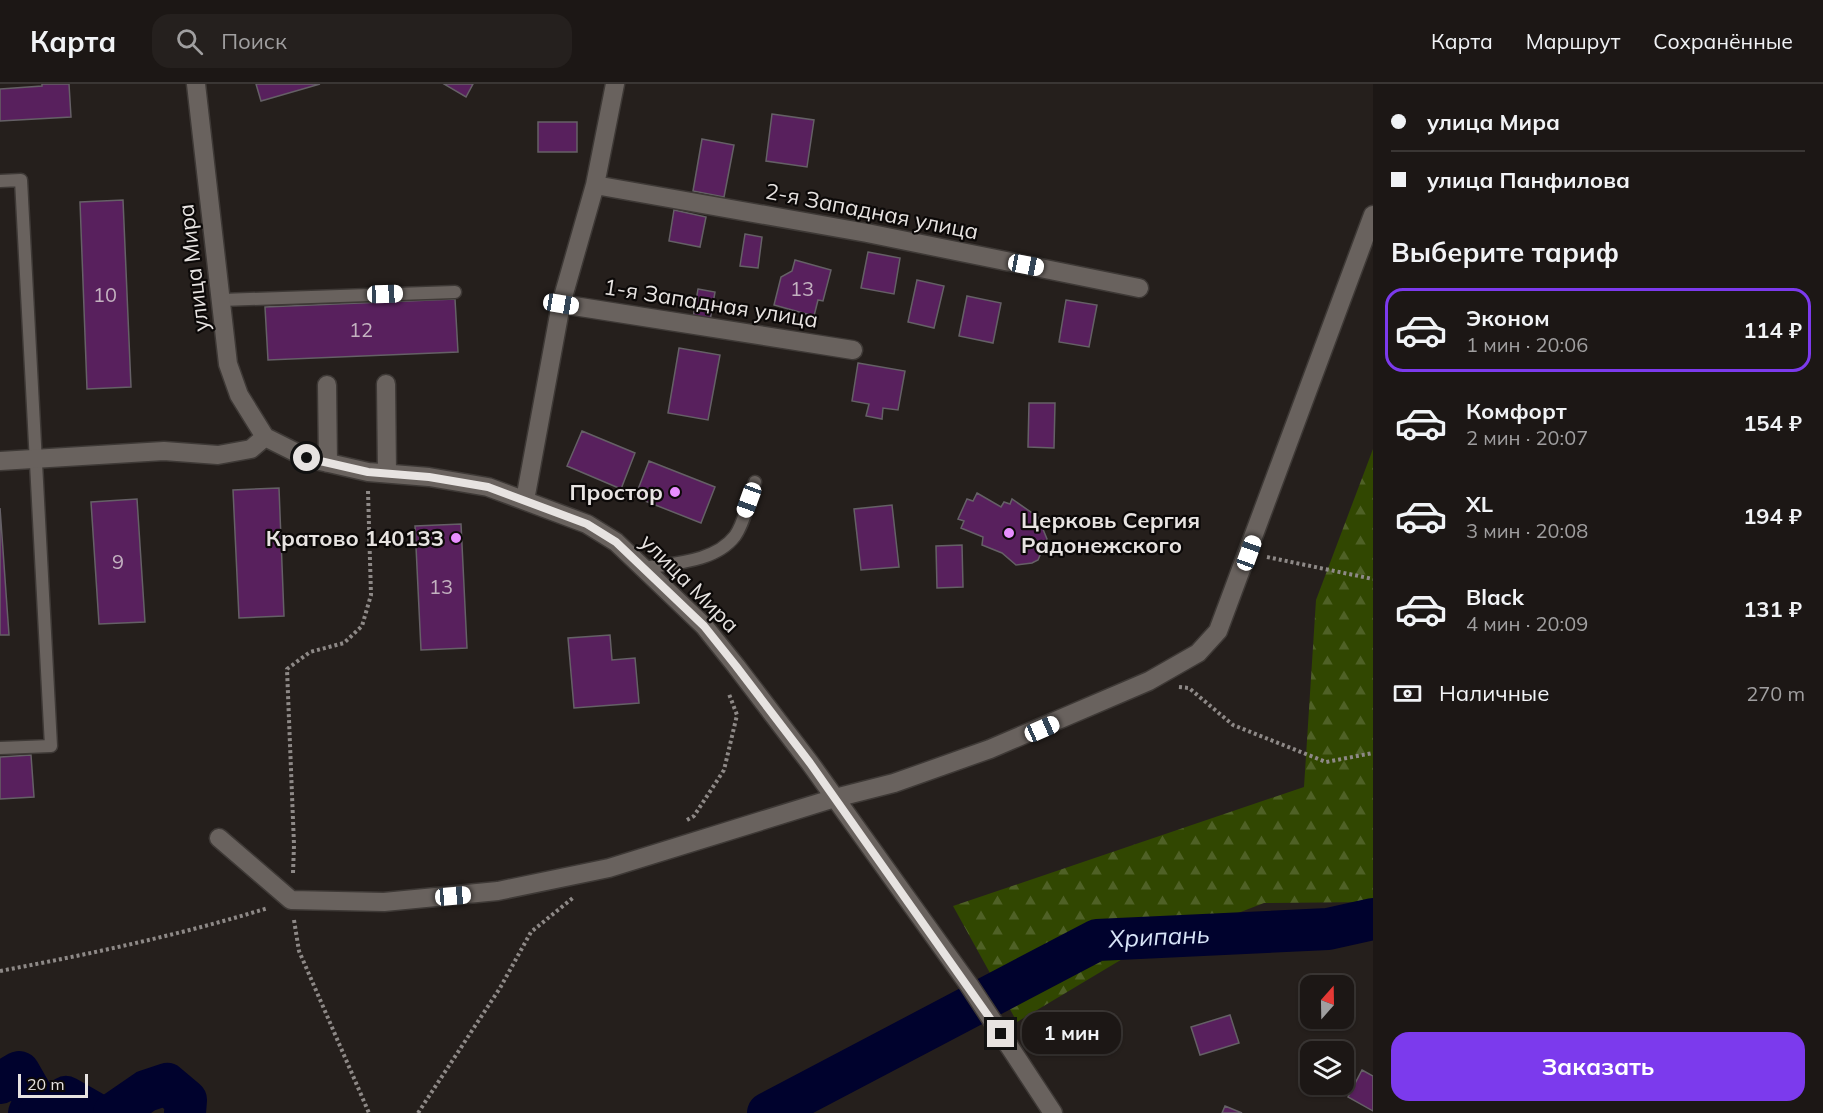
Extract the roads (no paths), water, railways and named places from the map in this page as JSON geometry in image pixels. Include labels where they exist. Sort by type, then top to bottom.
[{"type":"street","name":"улица Мира","points":[[196,84],[228,364],[238,395],[266,437],[307,458],[328,463],[368,472],[429,477],[488,487],[587,524],[616,542],[704,626],[835,798],[969,985],[1053,1113]]},
{"type":"street","points":[[525,500],[561,304],[595,185],[615,84]]},
{"type":"street","name":"2-я Западная улица","points":[[595,185],[867,233],[1139,288]]},
{"type":"street","points":[[219,838],[291,900],[384,902],[498,891],[609,868],[835,798],[894,783],[990,749],[1149,681],[1198,653],[1218,632],[1373,215]]},
{"type":"street","name":"1-я Западная улица","points":[[561,304],[853,350]]},
{"type":"street","points":[[386,384],[387,474]]},
{"type":"street","points":[[327,385],[328,463]]},
{"type":"street","points":[[0,461],[164,451],[218,455],[251,449],[266,437]]},
{"type":"lane","points":[[0,181],[21,180],[38,459],[51,746],[0,748]]},
{"type":"lane","points":[[222,300],[454,292]]},
{"type":"lane","points":[[644,568],[698,559],[719,550],[736,535],[755,482]]},
{"type":"waterway","name":"Хрипань","points":[[768,1113],[1097,940],[1328,929],[1373,919]]},
{"type":"waterway","name":"Хрипань","points":[[0,1083],[19,1072],[35,1100],[29,1113]]},
{"type":"waterway","name":"Хрипань","points":[[114,1113],[146,1091],[167,1084],[186,1100],[185,1113]]},
{"type":"waterway","name":"Хрипань","points":[[39,1113],[66,1097],[94,1113]]},
{"type":"place","name":"Простор","points":[[675,492]]},
{"type":"place","name":"Церковь Сергия Радонежского","points":[[1009,533]]},
{"type":"place","name":"Кратово 140133","points":[[456,538]]}]
